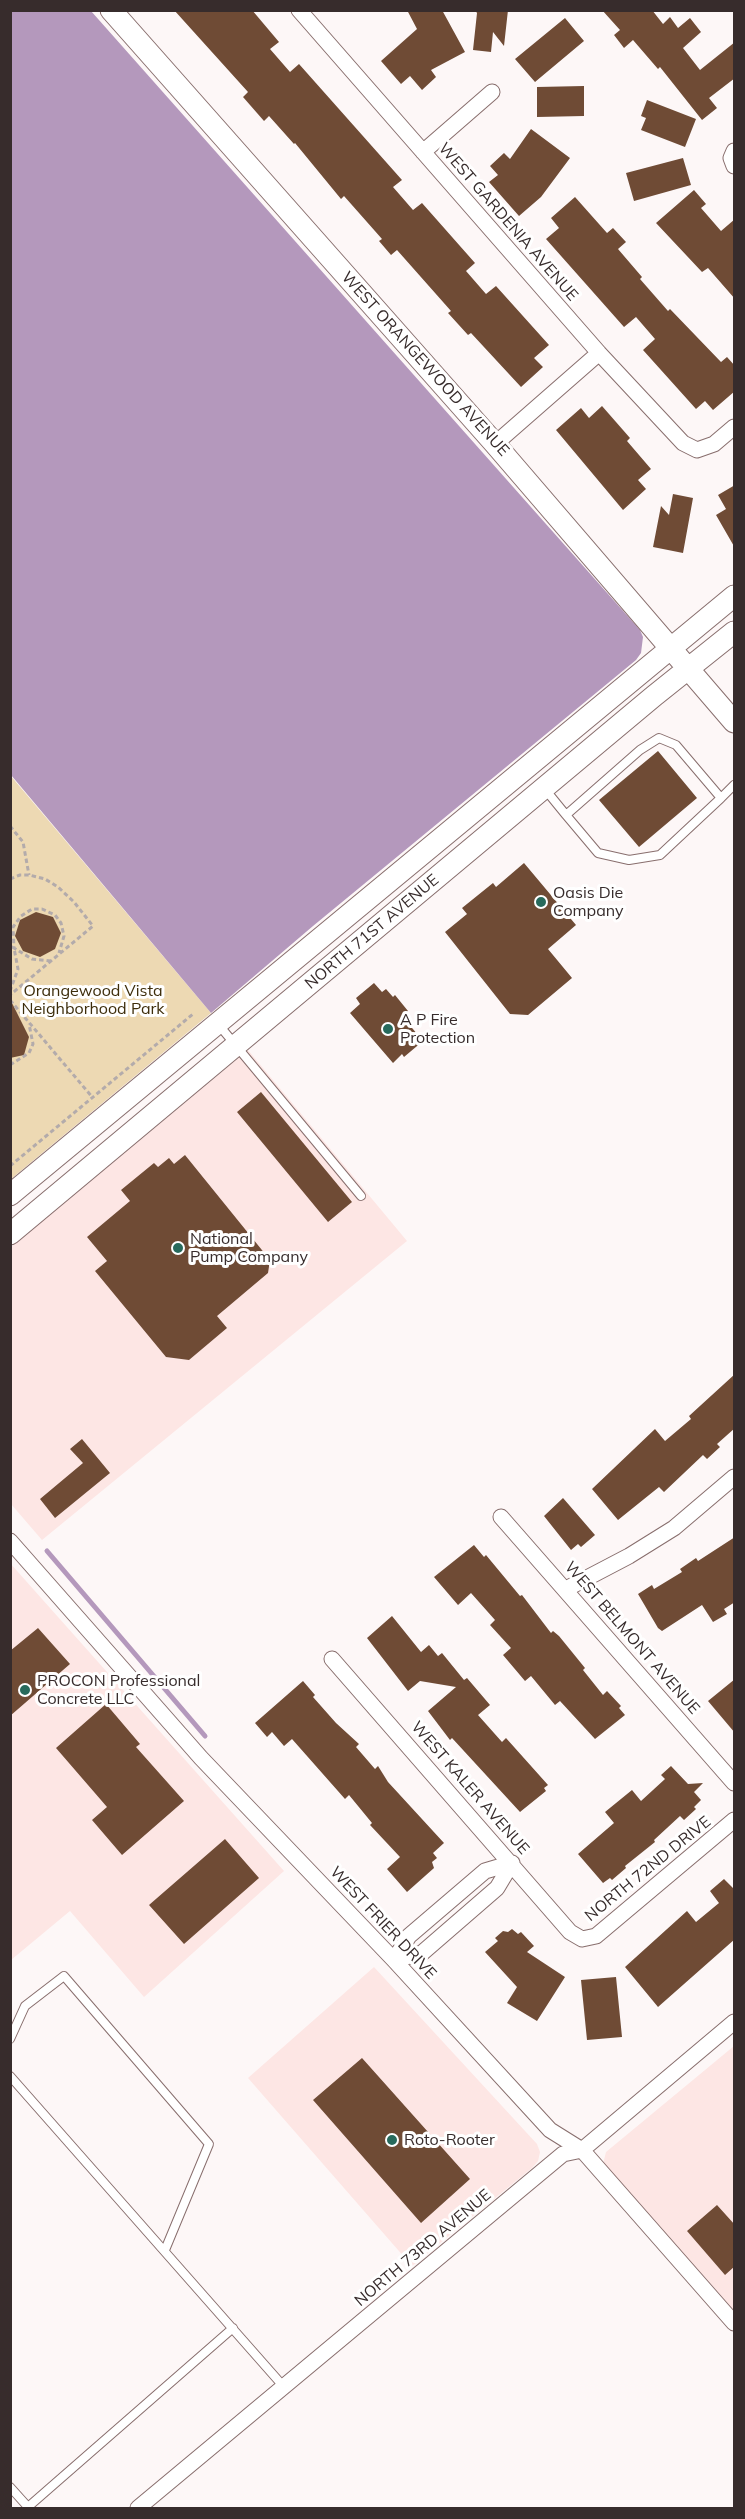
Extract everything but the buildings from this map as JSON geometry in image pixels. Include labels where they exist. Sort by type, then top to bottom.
[{"type":"street","name":"WEST ORANGEWOOD AVENUE","points":[[111,10],[495,444],[735,722]]},
{"type":"street","name":"WEST GARDENIA AVENUE","points":[[300,10],[599,352],[683,443],[697,450],[714,444],[735,427]]},
{"type":"street","points":[[423,152],[492,92]]},
{"type":"street","points":[[495,444],[599,352]]},
{"type":"street","name":"NORTH 71ST AVENUE","points":[[18,1189],[735,596]]},
{"type":"street","name":"NORTH 71ST AVENUE","points":[[10,1234],[735,632]]},
{"type":"street","points":[[18,1189],[43,1207]]},
{"type":"street","points":[[566,1589],[629,1556],[674,1528],[735,1477]]},
{"type":"street","name":"WEST BELMONT AVENUE","points":[[501,1517],[735,1783]]},
{"type":"street","name":"WEST FRIER DRIVE","points":[[10,1541],[201,1758],[394,1960],[549,2130],[582,2150],[733,2317]]},
{"type":"street","name":"WEST KALER AVENUE","points":[[332,1659],[570,1932],[582,1939]]},
{"type":"street","name":"NORTH 72ND DRIVE","points":[[582,1939],[596,1936],[735,1821]]},
{"type":"street","points":[[394,1960],[422,1953],[497,1888],[512,1863]]},
{"type":"street","name":"NORTH 73RD AVENUE","points":[[138,2508],[563,2154],[582,2150],[735,2022]]},
{"type":"lane","points":[[566,815],[640,750],[659,738],[676,745],[720,798]]},
{"type":"lane","points":[[544,789],[598,853],[629,860],[660,855],[735,785]]},
{"type":"lane","points":[[217,1023],[361,1196]]},
{"type":"lane","points":[[10,2039],[25,2006],[64,1976],[208,2144],[165,2250]]},
{"type":"lane","points":[[10,2076],[284,2387]]},
{"type":"lane","points":[[10,2487],[28,2507],[233,2328]]},
{"type":"path","points":[[10,826],[23,842],[29,874]]},
{"type":"path","points":[[10,879],[20,874],[45,879],[58,887],[93,926],[10,993]]},
{"type":"path","points":[[10,993],[18,969],[12,948],[13,927],[15,921],[26,912],[42,909],[55,915],[61,923],[64,936],[60,954]]},
{"type":"path","points":[[12,948],[32,959],[51,961]]},
{"type":"path","points":[[10,1000],[93,1098]]},
{"type":"path","points":[[10,1166],[193,1014]]},
{"type":"path","points":[[10,1065],[29,1053],[33,1044],[29,1022]]},
{"type":"shaded area","points":[[10,11],[91,11],[640,630],[643,637],[641,653],[636,660],[211,1013],[11,775]]},
{"type":"shaded area","points":[[248,1050],[407,1241],[42,1540],[11,1504],[10,1248]]},
{"type":"shaded area","points":[[10,1563],[284,1871],[144,1997],[70,1911],[11,1960]]},
{"type":"shaded area","points":[[374,1967],[537,2144],[540,2152],[538,2161],[532,2168],[412,2266],[248,2078]]},
{"type":"shaded area","points":[[734,2046],[734,2315],[603,2164],[606,2152]]},
{"type":"green space","name":"Orangewood Vista Neighborhood Park","points":[[10,775],[211,1013],[11,1179],[10,1179]]},
{"type":"waterway","points":[[47,1551],[205,1736]]},
{"type":"place","name":"Oasis Die Company","points":[[541,902]]},
{"type":"place","name":"A P Fire Protection","points":[[388,1029]]},
{"type":"place","name":"National Pump Company","points":[[178,1248]]},
{"type":"place","name":"PROCON Professional Concrete LLC","points":[[25,1690]]},
{"type":"place","name":"Roto-Rooter","points":[[392,2140]]}]
